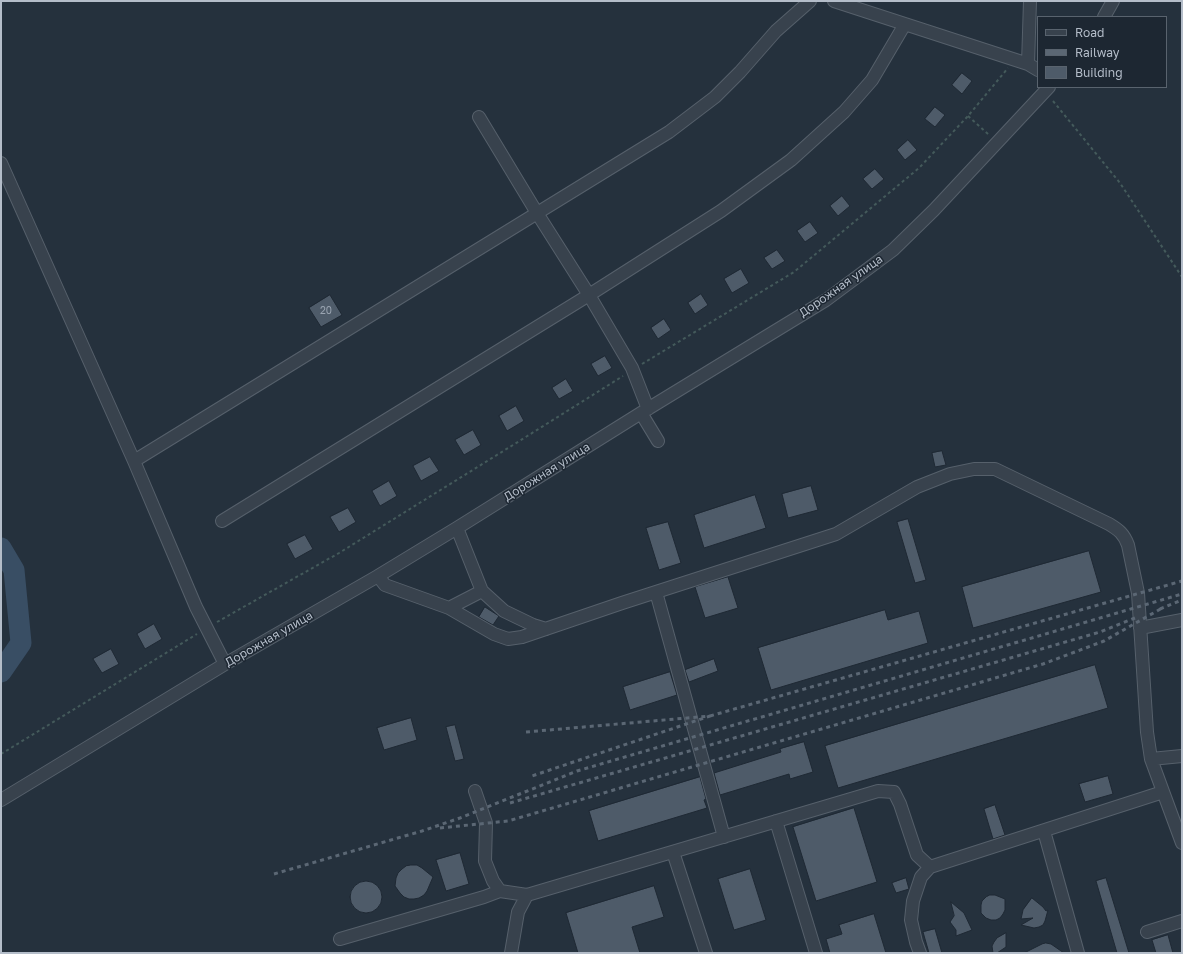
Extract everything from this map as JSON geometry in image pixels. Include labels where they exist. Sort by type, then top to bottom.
[{"type":"street","points":[[134,461],[669,132],[715,97],[740,72],[776,31],[810,1]]},
{"type":"street","points":[[834,1],[1033,67],[1030,1]]},
{"type":"street","points":[[1105,16],[1113,1]]},
{"type":"street","points":[[222,521],[589,295],[721,211],[791,160],[844,112],[872,80],[905,24]]},
{"type":"street","name":"Дорожная улица","points":[[1,800],[225,664],[378,576],[826,300],[893,250],[934,210],[1047,89]]},
{"type":"street","points":[[479,117],[589,295],[633,370],[645,411],[658,442]]},
{"type":"street","points":[[1,163],[134,461],[196,607],[225,664]]},
{"type":"street","points":[[378,576],[385,586],[449,608],[494,634],[508,639],[522,637],[836,534],[917,487],[950,474],[974,469],[995,469],[1109,524],[1124,535],[1128,545],[1138,593],[1147,732],[1151,759],[1182,843]]},
{"type":"street","points":[[457,528],[482,591],[504,611],[533,625],[546,629]]},
{"type":"street","points":[[449,608],[482,591]]},
{"type":"street","points":[[656,592],[724,837]]},
{"type":"street","points":[[1140,628],[1182,620]]},
{"type":"street","points":[[1151,759],[1182,756]]},
{"type":"street","points":[[475,791],[486,823],[484,861],[493,881],[500,891]]},
{"type":"street","points":[[340,939],[500,891],[527,895],[878,791],[894,792],[900,804],[917,855],[930,867]]},
{"type":"street","points":[[920,953],[911,920],[914,901],[921,877],[930,867],[1163,792]]},
{"type":"street","points":[[776,821],[816,953]]},
{"type":"street","points":[[1044,831],[1078,953]]},
{"type":"street","points":[[673,852],[706,953]]},
{"type":"street","points":[[511,953],[518,912],[527,895]]},
{"type":"street","points":[[1147,932],[1182,921]]},
{"type":"path","points":[[1,754],[207,628],[339,552],[794,272],[919,168],[968,116],[1015,60]]},
{"type":"path","points":[[1047,89],[1120,183],[1182,277]]},
{"type":"path","points":[[968,116],[994,139]]},
{"type":"building","points":[[962,73],[972,81],[962,94],[952,85]]},
{"type":"building","points":[[935,107],[945,115],[935,127],[925,119]]},
{"type":"building","points":[[908,140],[917,150],[905,160],[897,150]]},
{"type":"building","points":[[875,169],[884,179],[872,189],[863,179]]},
{"type":"building","points":[[842,196],[850,206],[838,216],[830,206]]},
{"type":"building","points":[[810,222],[818,233],[805,242],[797,231]]},
{"type":"building","points":[[777,250],[785,261],[772,269],[764,258]]},
{"type":"building","points":[[741,269],[749,283],[732,293],[724,279]]},
{"type":"building","points":[[701,294],[708,305],[695,314],[688,303]]},
{"type":"building","points":[[330,295],[342,315],[321,327],[309,308]]},
{"type":"building","points":[[664,319],[671,330],[658,339],[651,328]]},
{"type":"building","points":[[605,356],[612,368],[598,376],[591,364]]},
{"type":"building","points":[[566,379],[573,391],[559,399],[552,388]]},
{"type":"building","points":[[516,406],[524,421],[507,431],[499,416]]},
{"type":"building","points":[[473,430],[481,445],[464,455],[455,440]]},
{"type":"building","points":[[942,451],[946,465],[935,467],[932,453]]},
{"type":"building","points":[[430,457],[439,471],[421,481],[413,466]]},
{"type":"building","points":[[389,481],[397,496],[380,506],[372,491]]},
{"type":"building","points":[[811,486],[818,510],[788,518],[782,494]]},
{"type":"building","points":[[755,495],[766,528],[704,548],[694,515]]},
{"type":"building","points":[[348,508],[356,522],[339,532],[330,517]]},
{"type":"building","points":[[908,519],[926,580],[915,583],[897,522]]},
{"type":"building","points":[[668,522],[681,563],[659,570],[646,528]]},
{"type":"building","points":[[305,535],[313,549],[295,559],[287,544]]},
{"type":"building","points":[[1089,551],[1101,592],[973,628],[962,587]]},
{"type":"building","points":[[728,577],[738,608],[705,618],[695,587]]},
{"type":"building","points":[[485,607],[499,616],[493,625],[479,617]]},
{"type":"building","points":[[885,610],[888,620],[919,611],[928,643],[771,690],[758,648]]},
{"type":"building","points":[[154,624],[162,639],[145,649],[137,634]]},
{"type":"building","points":[[111,649],[119,664],[102,673],[93,659]]},
{"type":"building","points":[[714,659],[718,671],[689,682],[685,670]]},
{"type":"building","points":[[1095,665],[1108,708],[838,788],[825,746]]},
{"type":"building","points":[[670,672],[677,695],[630,710],[623,687]]},
{"type":"building","points":[[411,718],[417,740],[384,750],[377,728]]},
{"type":"building","points":[[455,725],[464,759],[455,761],[446,727]]},
{"type":"building","points":[[804,742],[813,772],[790,779],[789,774],[720,795],[714,773],[781,752],[780,749]]},
{"type":"building","points":[[1108,776],[1113,794],[1085,802],[1079,784]]},
{"type":"building","points":[[700,777],[707,808],[598,841],[589,811]]},
{"type":"building","points":[[995,805],[1005,835],[993,839],[984,809]]},
{"type":"building","points":[[854,808],[877,882],[816,901],[793,827]]},
{"type":"building","points":[[460,853],[469,884],[446,891],[436,860]]},
{"type":"building","points":[[417,865],[433,877],[424,895],[414,899],[404,897],[395,886],[398,873],[406,866]]},
{"type":"building","points":[[750,869],[766,920],[734,930],[718,879]]},
{"type":"building","points":[[906,878],[909,889],[896,893],[892,883]]},
{"type":"building","points":[[1106,878],[1129,953],[1117,953],[1096,881]]},
{"type":"building","points":[[363,881],[369,881],[379,888],[382,897],[381,903],[375,910],[369,913],[363,913],[353,906],[350,900],[350,894],[357,884]]},
{"type":"building","points":[[654,886],[664,917],[632,927],[640,953],[578,953],[566,913]]},
{"type":"building","points":[[990,895],[995,895],[1005,899],[1005,910],[1000,918],[996,920],[986,918],[981,913],[982,901]]},
{"type":"building","points":[[1032,898],[1046,911],[1048,910],[1043,925],[1034,928],[1021,925],[1033,918],[1021,919],[1023,910]]},
{"type":"building","points":[[951,902],[964,913],[972,930],[956,936],[956,930],[950,922],[954,916]]},
{"type":"building","points":[[874,914],[886,953],[830,953],[826,939],[842,934],[839,925]]},
{"type":"building","points":[[935,929],[942,953],[929,953],[923,932]]},
{"type":"building","points":[[1006,933],[1006,947],[997,953],[993,953],[992,946],[994,942],[997,938]]},
{"type":"building","points":[[1168,935],[1173,953],[1156,953],[1152,940]]},
{"type":"building","points":[[1042,944],[1051,944],[1064,953],[1024,953]]},
{"type":"waterway","points":[[1,548],[14,570],[21,643],[1,672]]},
{"type":"railway","points":[[710,716],[1182,581]]},
{"type":"railway","points":[[274,874],[422,831],[460,818],[577,771],[1182,594]]},
{"type":"railway","points":[[1160,609],[1182,600]]},
{"type":"railway","points":[[440,828],[508,821],[1043,664],[1104,641],[1164,607]]},
{"type":"railway","points":[[510,803],[1100,632],[1135,618]]},
{"type":"railway","points":[[526,732],[710,716],[529,777]]}]
